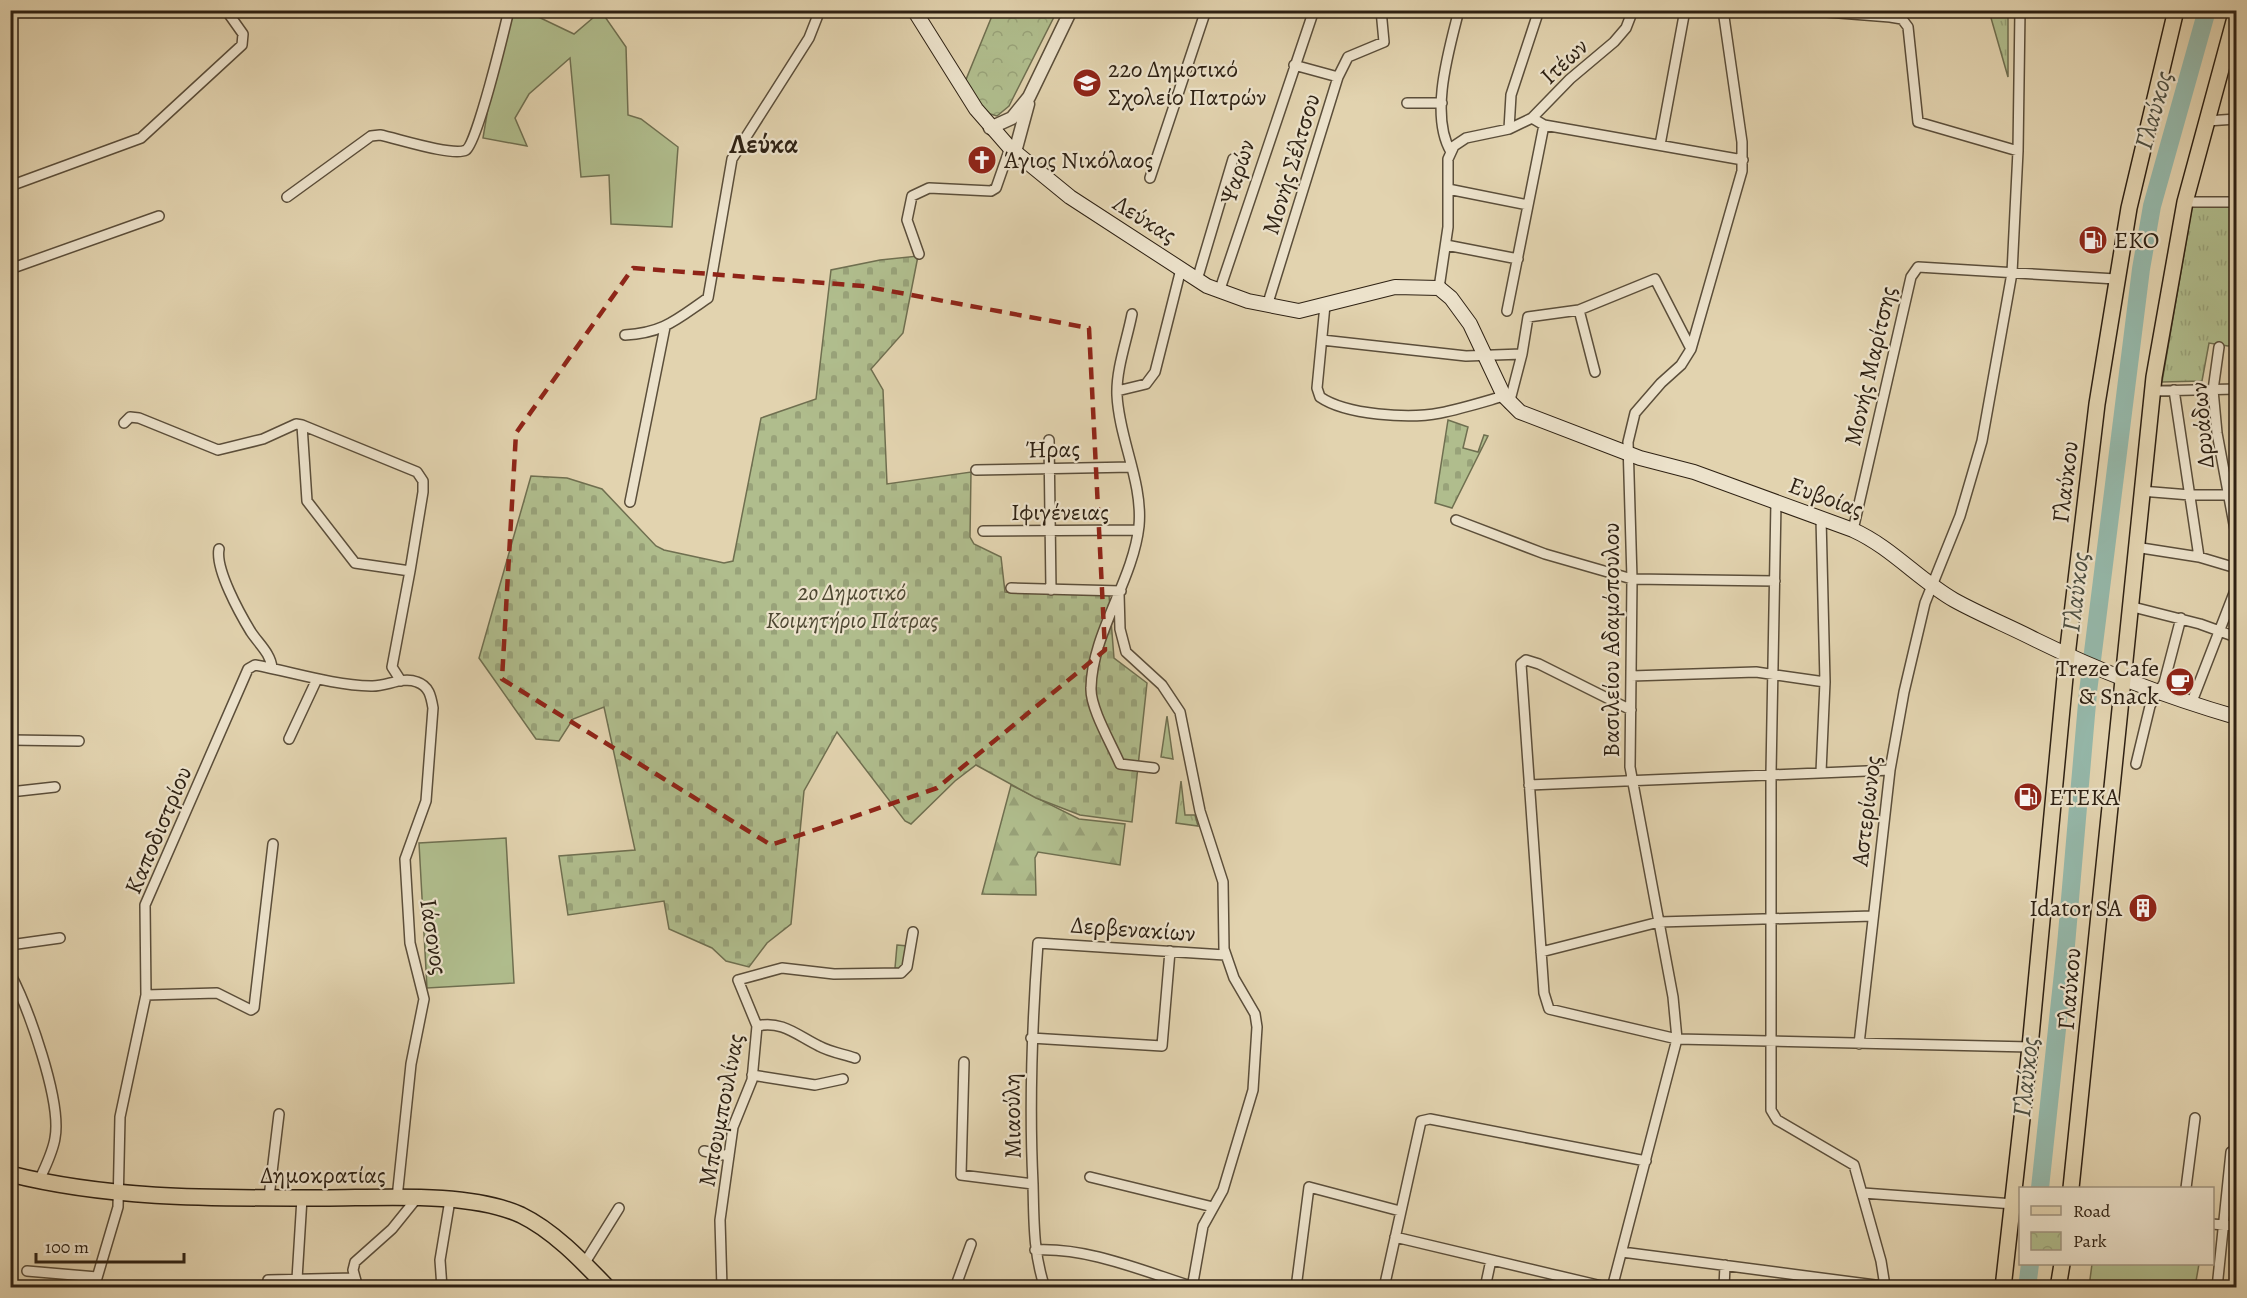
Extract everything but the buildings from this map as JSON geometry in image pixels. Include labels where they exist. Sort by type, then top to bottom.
[{"type":"main road","name":"Λεύκας","points":[[914,10],[967,96],[990,128],[1012,150],[1070,197],[1219,292],[1267,306],[1299,310],[1395,287],[1439,288]]},
{"type":"main road","name":"Γλαύκου","points":[[2003,1287],[2031,1047],[2097,404],[2129,208],[2176,10]]},
{"type":"main road","name":"Γλαύκου","points":[[2072,1187],[2117,677],[2129,606],[2152,391],[2185,202],[2236,14]]},
{"type":"main road","points":[[1439,288],[1461,311],[1487,357],[1507,400]]},
{"type":"main road","name":"Ευβοίας","points":[[1507,400],[1532,418],[1629,453],[1694,472],[1853,530],[1875,542],[1933,587],[1980,614],[2117,677],[2191,704],[2236,717]]},
{"type":"main road","name":"Δημοκρατίας","points":[[10,1174],[39,1181],[118,1193],[302,1198],[417,1198],[491,1206],[522,1216],[585,1264],[608,1287]]},
{"type":"main road","points":[[2058,1287],[2062,1265]]},
{"type":"street","points":[[10,186],[141,138],[242,45],[243,34],[226,10]]},
{"type":"street","points":[[286,197],[371,136],[380,135],[451,151],[466,150],[480,122],[509,10]]},
{"type":"street","points":[[625,334],[648,333],[665,327],[708,298],[732,159],[808,38],[820,10]]},
{"type":"street","points":[[919,254],[907,220],[912,196],[929,188],[991,191],[996,188],[1012,150],[1029,97],[1071,10]]},
{"type":"street","points":[[1150,178],[1206,10]]},
{"type":"street","name":"Ψαρών","points":[[1219,292],[1314,10]]},
{"type":"street","points":[[1338,77],[1348,57],[1384,42],[1381,10]]},
{"type":"street","points":[[1439,288],[1446,245],[1451,152],[1443,140],[1442,103],[1446,66],[1459,10]]},
{"type":"street","name":"Ιτέων","points":[[1509,129],[1511,95],[1539,10]]},
{"type":"street","name":"Ιτέων","points":[[1451,152],[1466,138],[1509,129],[1532,118],[1570,79],[1618,37],[1633,10]]},
{"type":"street","points":[[1660,145],[1685,10]]},
{"type":"street","name":"Βασιλείου Αδαμόπουλου","points":[[1611,1287],[1677,1039],[1659,922],[1631,780],[1632,579],[1629,436],[1635,413],[1660,382],[1681,365],[1691,349],[1708,297],[1743,160],[1723,10]]},
{"type":"street","points":[[1801,10],[1891,14],[1902,19],[1908,27],[1918,122],[2018,151]]},
{"type":"street","name":"Αστερίωνος","points":[[1859,1044],[1890,770],[1909,671],[1926,603],[1960,516],[1982,441],[2012,273],[2018,151],[2020,10]]},
{"type":"street","name":"Μονής Σέλτσου","points":[[1267,306],[1338,77],[1294,65]]},
{"type":"street","points":[[990,128],[1012,118],[1029,97]]},
{"type":"street","points":[[1407,103],[1442,103]]},
{"type":"street","points":[[1532,118],[1544,125],[1743,160]]},
{"type":"street","points":[[2207,121],[2236,119]]},
{"type":"street","points":[[1507,311],[1544,125]]},
{"type":"street","points":[[1197,279],[1233,159]]},
{"type":"street","points":[[1448,189],[1528,205]]},
{"type":"street","points":[[2185,202],[2236,201]]},
{"type":"street","points":[[10,269],[159,216]]},
{"type":"street","points":[[1446,245],[1518,259]]},
{"type":"street","name":"Μονής Μαρίτσης","points":[[1853,530],[1911,277],[1918,267],[2116,279]]},
{"type":"street","points":[[1118,391],[1146,384],[1155,372],[1181,269]]},
{"type":"street","points":[[1325,305],[1317,388],[1320,397],[1338,405],[1369,412],[1426,415],[1507,400],[1522,354],[1528,317],[1579,310],[1655,279],[1691,349]]},
{"type":"street","points":[[1579,310],[1594,372]]},
{"type":"street","points":[[1132,314],[1118,391],[1138,506],[1138,530],[1120,593],[1110,612],[1090,689],[1120,764],[1154,768]]},
{"type":"street","points":[[630,502],[665,327]]},
{"type":"street","points":[[1322,340],[1487,357],[1522,354]]},
{"type":"street","name":"Δρυάδων","points":[[2219,347],[2213,390],[2217,433],[2233,495],[2236,534]]},
{"type":"street","points":[[2152,391],[2236,389]]},
{"type":"street","points":[[2174,390],[2199,557]]},
{"type":"street","points":[[124,423],[130,417],[139,418],[218,450],[262,439],[296,424],[302,425],[417,472],[423,481],[423,492],[392,667],[402,681]]},
{"type":"street","points":[[302,425],[307,501],[355,563],[410,571]]},
{"type":"street","points":[[1049,440],[1051,590]]},
{"type":"street","name":"Ήρας","points":[[976,470],[1132,467]]},
{"type":"street","points":[[2141,491],[2190,495],[2233,495]]},
{"type":"street","points":[[1776,502],[1771,773],[1773,1116],[1853,1164],[1863,1193],[1885,1286]]},
{"type":"street","points":[[1821,518],[1824,682],[1821,772]]},
{"type":"street","points":[[1456,520],[1545,554],[1632,579],[1775,581]]},
{"type":"street","name":"Ιφιγένειας","points":[[983,531],[1138,530]]},
{"type":"street","points":[[2135,547],[2199,557],[2236,568]]},
{"type":"street","points":[[219,549],[218,560],[222,572],[249,629],[269,656],[272,668]]},
{"type":"street","points":[[1011,588],[1120,593]]},
{"type":"street","points":[[2191,704],[2236,588]]},
{"type":"street","points":[[1035,1250],[1057,1249],[1079,1253],[1194,1287],[1203,1226],[1223,1190],[1252,1095],[1258,1040],[1255,1014],[1233,978],[1225,955],[1222,875],[1203,825],[1181,717],[1169,694],[1126,652],[1120,630],[1120,593]]},
{"type":"street","points":[[2129,606],[2181,618],[2236,638]]},
{"type":"street","points":[[2136,764],[2150,706],[2160,693],[2181,618]]},
{"type":"street","points":[[1631,710],[1539,664],[1523,661],[1520,672],[1544,993],[1549,1009],[1677,1039],[2031,1047]]},
{"type":"street","name":"Καποδιστρίου","points":[[94,1287],[116,1218],[120,1117],[146,995],[144,911],[147,898],[248,669],[255,665],[317,678],[373,686],[414,681],[425,686]]},
{"type":"street","points":[[1631,676],[1756,672],[1824,682]]},
{"type":"street","points":[[289,739],[317,678]]},
{"type":"street","name":"Ιάσονος","points":[[397,1198],[411,1064],[424,999],[410,943],[405,859],[426,801],[433,708],[425,686]]},
{"type":"street","points":[[10,740],[79,741]]},
{"type":"street","points":[[1529,785],[1771,773],[1890,770]]},
{"type":"street","points":[[10,792],[55,787]]},
{"type":"street","points":[[146,995],[217,993],[251,1010],[254,1008],[273,844]]},
{"type":"street","points":[[1541,952],[1659,922],[1873,916]]},
{"type":"street","name":"Μπουμπουλίνας","points":[[722,1287],[720,1220],[733,1127],[752,1076],[757,1026],[738,980],[782,968],[834,974],[901,973],[907,967],[913,932]]},
{"type":"street","points":[[10,945],[60,938]]},
{"type":"street","name":"Δερβενακίων","points":[[1038,943],[1225,955]]},
{"type":"street","name":"Μιαούλη","points":[[1038,943],[1031,1038],[1033,1184],[1035,1250],[1045,1287]]},
{"type":"street","points":[[1031,1038],[1162,1046],[1170,951]]},
{"type":"street","points":[[10,973],[33,1030],[56,1117],[54,1141],[39,1181]]},
{"type":"street","points":[[757,1026],[770,1023],[791,1030],[821,1047],[855,1058]]},
{"type":"street","points":[[964,1062],[961,1175],[1033,1184]]},
{"type":"street","points":[[752,1076],[815,1085],[843,1079]]},
{"type":"street","points":[[269,1197],[279,1114]]},
{"type":"street","points":[[2186,1187],[2194,1118]]},
{"type":"street","points":[[1384,1287],[1417,1128],[1425,1119],[1646,1161]]},
{"type":"street","points":[[704,1151],[729,1156]]},
{"type":"street","points":[[2217,1287],[2231,1152]]},
{"type":"street","points":[[1090,1177],[1213,1207]]},
{"type":"street","points":[[1296,1287],[1309,1187],[1400,1211]]},
{"type":"street","points":[[1863,1193],[2014,1204]]},
{"type":"street","points":[[297,1279],[302,1198]]},
{"type":"street","points":[[358,1287],[354,1278],[355,1263],[392,1229],[417,1198]]},
{"type":"street","points":[[442,1287],[440,1260],[450,1200]]},
{"type":"street","points":[[585,1264],[620,1208]]},
{"type":"street","points":[[2214,1224],[2236,1226]]},
{"type":"street","points":[[1395,1238],[1611,1287]]},
{"type":"street","points":[[955,1287],[971,1244]]},
{"type":"street","points":[[1622,1252],[1725,1265],[1828,1283],[1898,1287]]},
{"type":"street","points":[[1485,1287],[1491,1260]]},
{"type":"street","points":[[1724,1287],[1725,1265]]},
{"type":"street","points":[[27,1271],[97,1277]]},
{"type":"street","points":[[268,1280],[354,1278]]},
{"type":"highlighted area","points":[[633,268],[863,286],[1089,328],[1105,650],[937,788],[771,845],[502,679],[516,433]]},
{"type":"green space","points":[[513,11],[526,11],[574,34],[601,11],[626,47],[628,115],[641,119],[678,147],[672,227],[611,224],[609,175],[581,177],[570,58],[529,94],[515,118],[527,146],[483,138],[495,67]]},
{"type":"green space","points":[[994,11],[1057,11],[1009,106],[997,116],[987,113],[965,82]]},
{"type":"green space","points":[[1989,11],[2008,11],[2008,77]]},
{"type":"green space","points":[[2236,206],[2236,344],[2228,346],[2209,343],[2202,381],[2162,382],[2192,207]]},
{"type":"green space","name":"2o Δημοτικό Κοιμητήριο Πάτρας","points":[[918,256],[903,333],[871,369],[883,390],[887,484],[971,472],[970,537],[974,544],[1001,557],[1005,592],[1109,595],[1114,658],[1147,683],[1132,822],[1080,815],[1036,798],[976,765],[955,781],[911,824],[905,821],[837,732],[804,791],[791,924],[767,943],[749,967],[726,961],[712,948],[669,929],[664,901],[568,915],[559,856],[635,850],[604,707],[573,719],[559,741],[536,739],[479,658],[531,476],[567,478],[602,489],[656,546],[664,550],[724,563],[733,561],[761,418],[816,399],[831,270],[880,260]]},
{"type":"green space","points":[[1448,420],[1468,427],[1463,448],[1478,452],[1484,435],[1488,436],[1452,508],[1435,503]]},
{"type":"green space","points":[[1167,716],[1173,759],[1161,757]]},
{"type":"green space","points":[[1181,781],[1185,815],[1195,815],[1198,826],[1176,823]]},
{"type":"green space","points":[[1011,785],[1079,819],[1125,824],[1120,865],[1038,852],[1035,858],[1036,895],[982,894]]},
{"type":"green space","points":[[506,838],[514,983],[427,988],[419,843]]},
{"type":"green space","points":[[897,945],[908,946],[907,963],[900,969],[895,968]]},
{"type":"green space","points":[[2092,1265],[2199,1265],[2195,1287],[2089,1287]]},
{"type":"waterway","name":"Γλαύκος","points":[[2040,1187],[2066,945],[2088,692],[2141,269],[2152,206],[2207,10]]},
{"type":"waterway","name":"Γλαύκος","points":[[2027,1288],[2030,1265]]},
{"type":"place","name":"22ο Δημοτικό Σχολείο Πατρών","points":[[1087,83]]},
{"type":"place","name":"Άγιος Νικόλαος","points":[[982,160]]},
{"type":"place","name":"EKO","points":[[2093,240]]},
{"type":"place","name":"Treze Cafe & Snack","points":[[2180,682]]},
{"type":"place","name":"ΕΤΕΚΑ","points":[[2028,797]]},
{"type":"place","name":"Idator SA","points":[[2143,908]]},
{"type":"district","name":"Λεύκα","points":[[764,144]]}]
